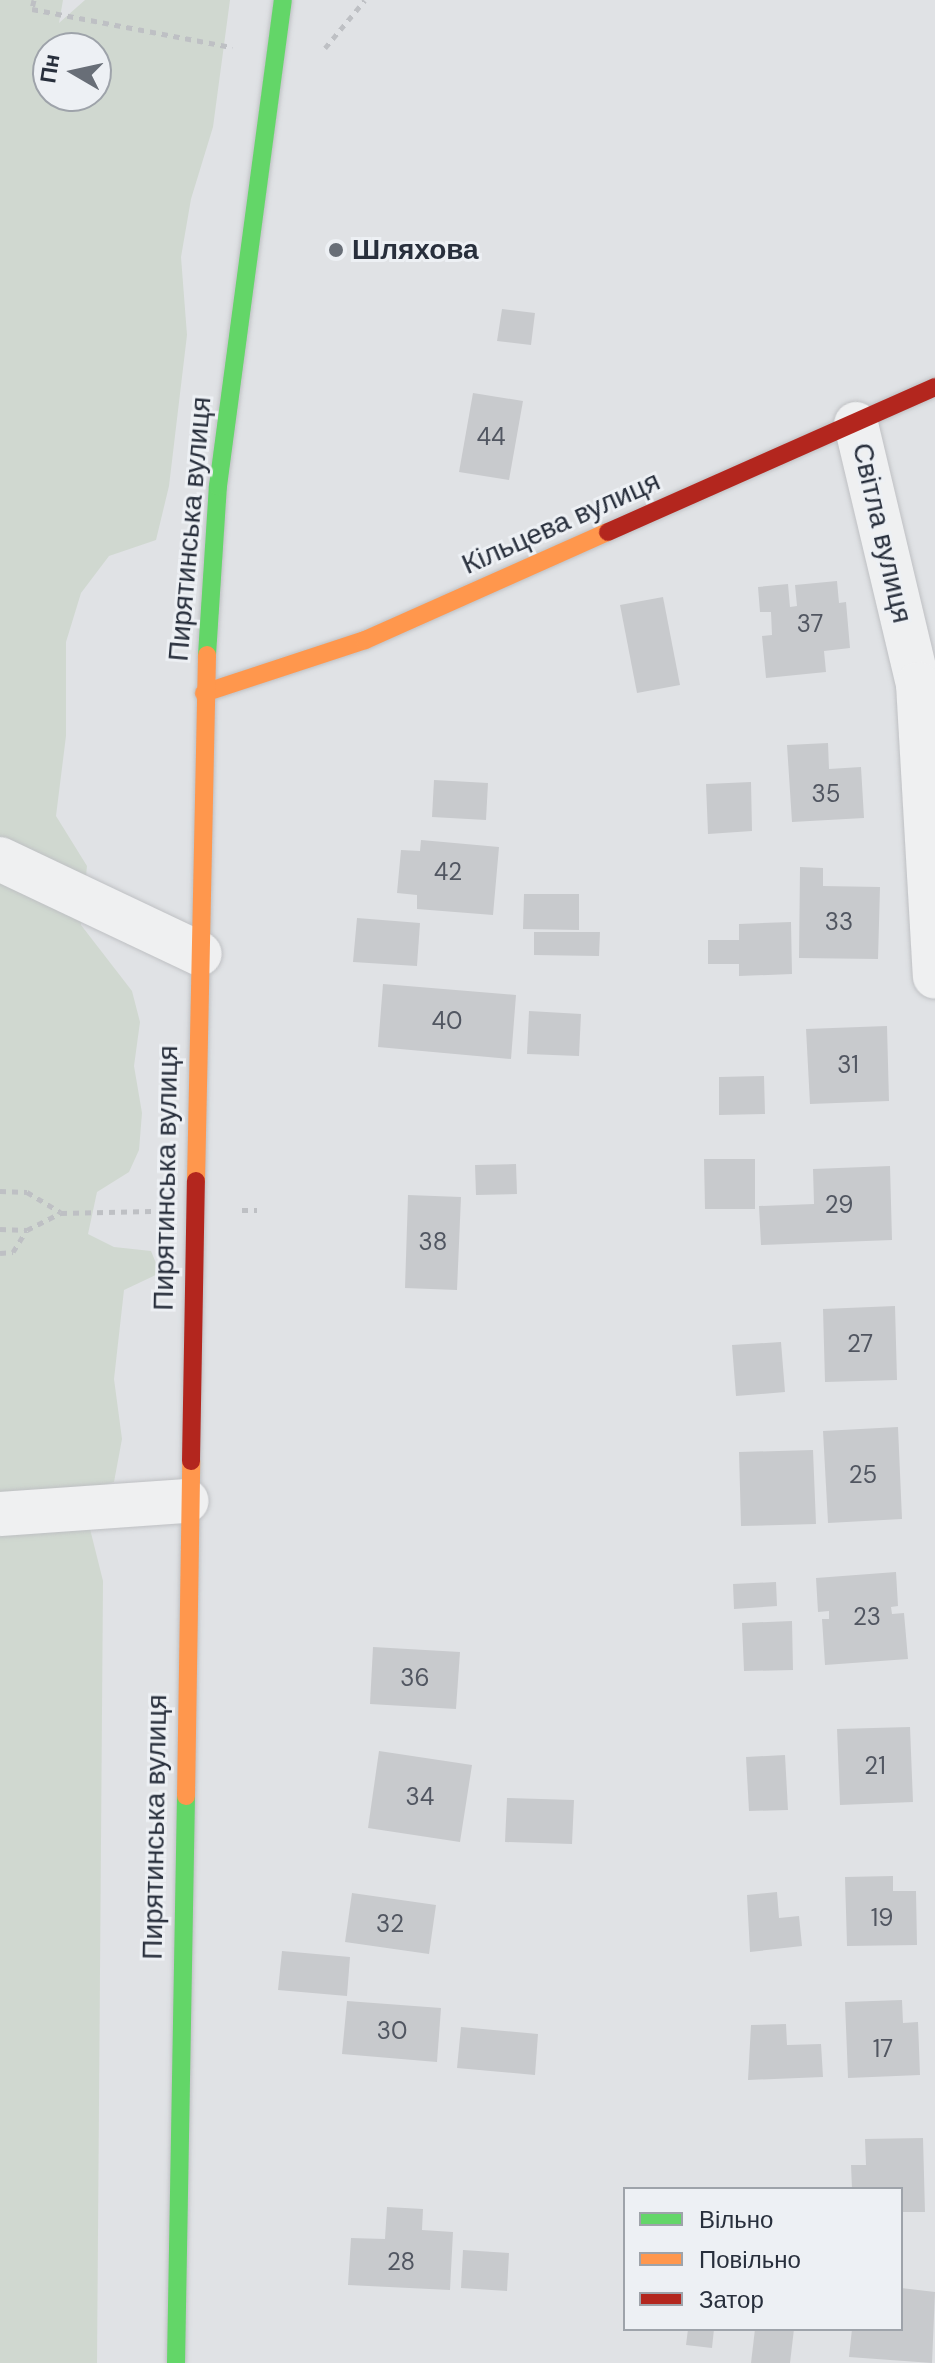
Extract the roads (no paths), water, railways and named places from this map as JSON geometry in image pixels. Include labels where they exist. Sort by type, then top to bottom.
[{"type":"main road","name":"Пирятинська вулиця","points":[[176,2363],[187,1501],[204,693],[218,486],[283,0]]},
{"type":"main road","name":"Кільцева вулиця","points":[[204,693],[365,640],[935,387]]},
{"type":"street","name":"Світла вулиця","points":[[856,424],[918,684],[935,977]]},
{"type":"street","points":[[0,859],[200,954]]},
{"type":"street","points":[[0,1514],[187,1501]]},
{"type":"place","name":"Шляхова","points":[[336,250]]}]
